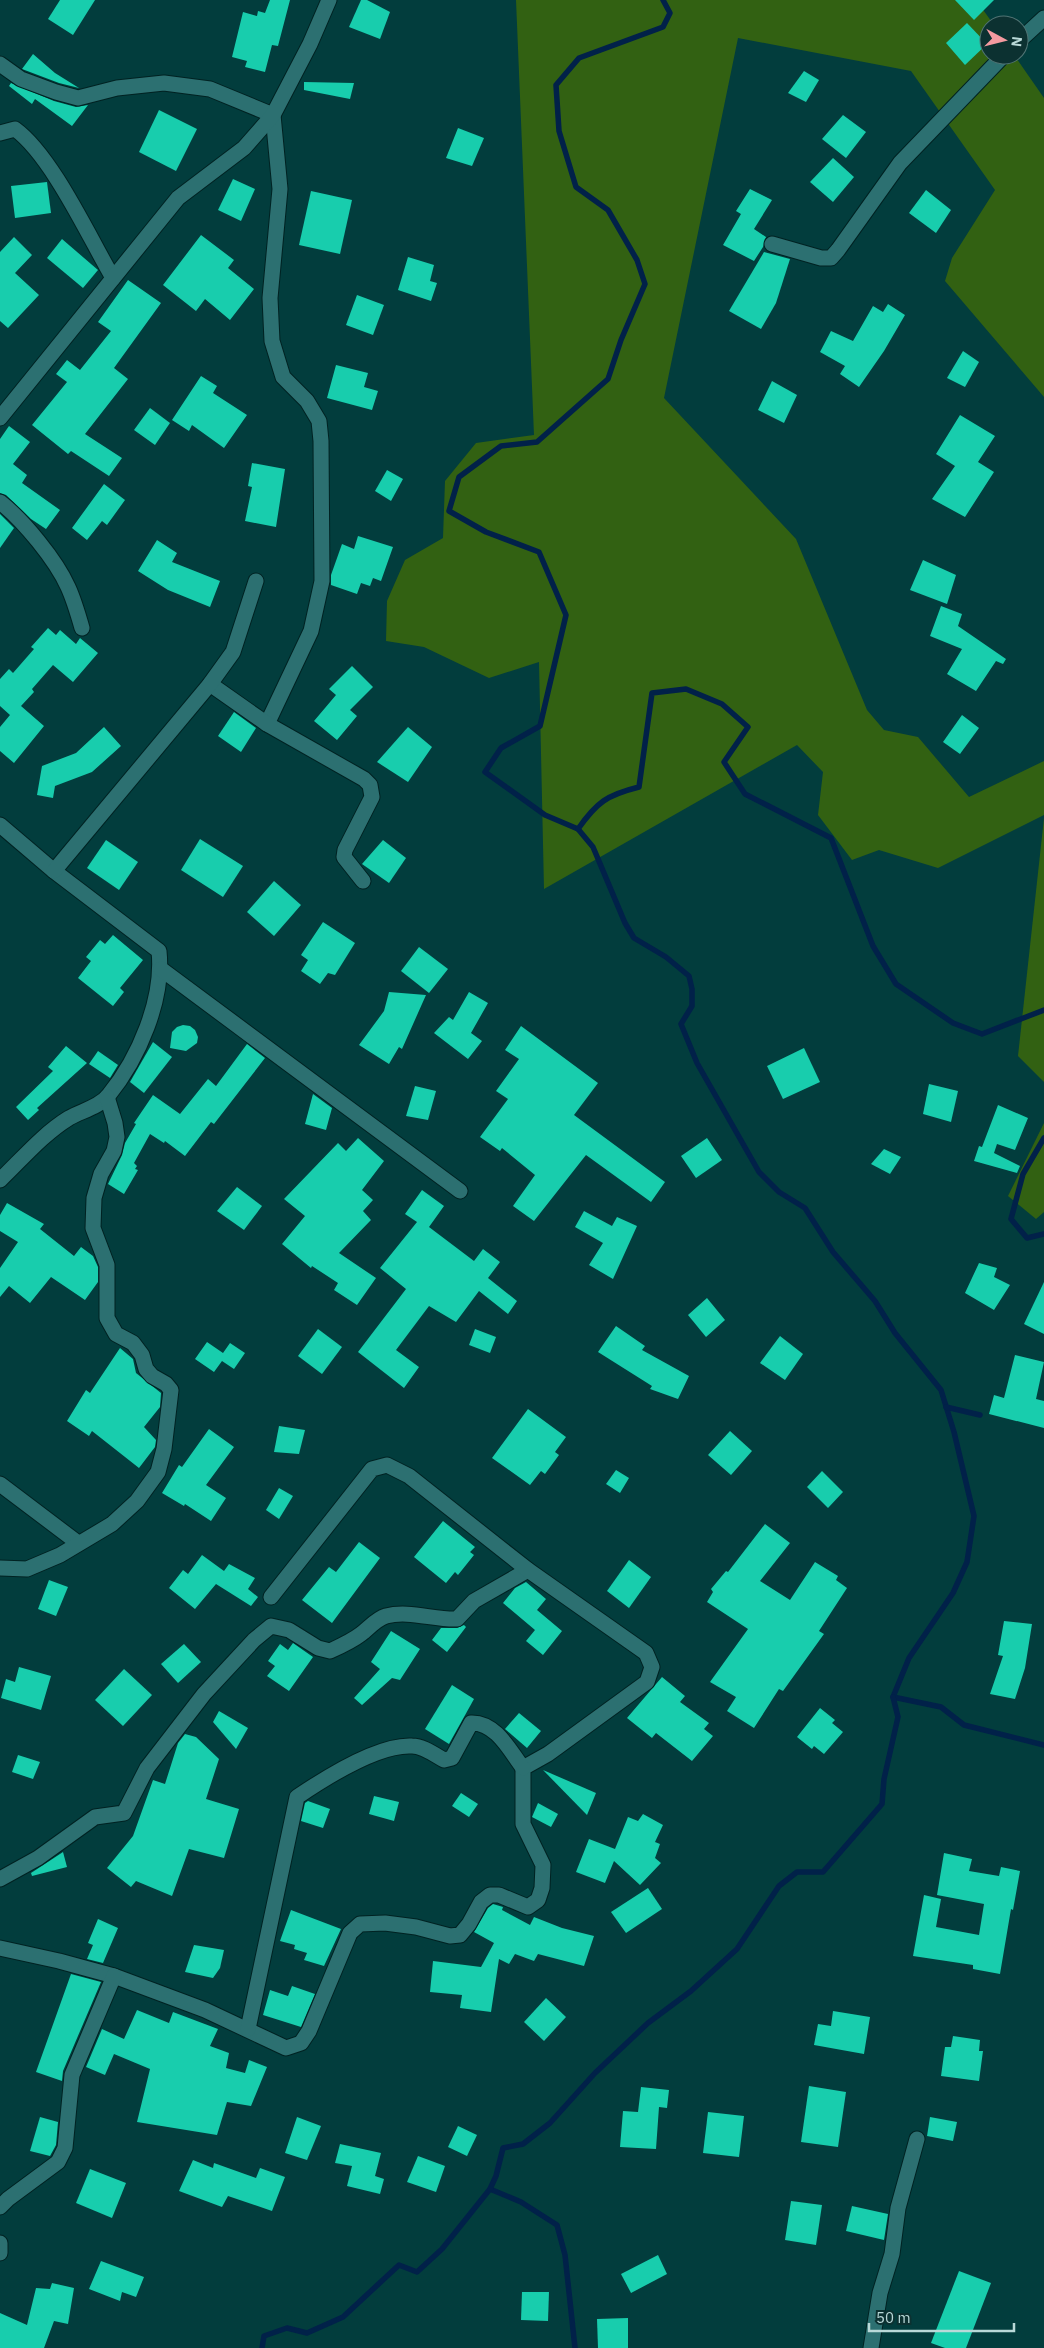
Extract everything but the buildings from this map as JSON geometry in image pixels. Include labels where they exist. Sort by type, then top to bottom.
[{"type":"street","points":[[0,418],[40,371],[178,198],[244,148],[273,115],[310,44],[329,0]]},
{"type":"street","points":[[1029,32],[1044,18]]},
{"type":"street","points":[[0,64],[21,79],[78,98],[116,88],[164,83],[210,89],[273,115]]},
{"type":"street","points":[[772,244],[821,258],[831,258],[900,163],[994,65]]},
{"type":"street","points":[[266,724],[311,631],[322,581],[321,441],[319,421],[307,401],[283,377],[272,342],[270,289],[280,189],[273,115]]},
{"type":"street","points":[[0,133],[15,129],[26,137],[52,172],[113,278]]},
{"type":"street","points":[[0,502],[15,514],[34,537],[68,586],[82,628]]},
{"type":"street","points":[[54,870],[210,684],[233,652],[256,581]]},
{"type":"street","points":[[210,684],[266,724],[364,779],[370,785],[372,797],[344,857],[363,881]]},
{"type":"street","points":[[0,825],[54,870],[159,951],[161,969],[156,998],[138,1049],[107,1097],[68,1118],[41,1140],[0,1180]]},
{"type":"street","points":[[161,969],[460,1191]]},
{"type":"street","points":[[0,1568],[27,1569],[60,1555],[112,1524],[137,1501],[158,1472],[164,1449],[171,1390],[166,1384],[152,1376],[146,1369],[142,1355],[133,1343],[116,1334],[107,1318],[107,1265],[93,1228],[94,1198],[101,1174],[114,1151],[117,1137],[116,1123],[107,1097]]},
{"type":"street","points":[[271,1597],[372,1469],[387,1465],[408,1476],[528,1570],[646,1653],[652,1667],[647,1682],[548,1754],[524,1768]]},
{"type":"street","points":[[0,1484],[78,1543]]},
{"type":"street","points":[[0,1879],[38,1858],[95,1817],[124,1813],[147,1768],[204,1694],[254,1640],[271,1626],[289,1630],[318,1648],[330,1650],[360,1635],[373,1623],[385,1616],[408,1615],[445,1619],[456,1618],[474,1601],[528,1570]]},
{"type":"street","points":[[0,1948],[60,1961],[114,1976],[248,2029],[286,2048],[301,2043],[309,2031],[350,1933],[360,1924],[385,1923],[416,1927],[450,1936],[460,1935],[470,1924],[481,1902],[490,1896],[499,1895],[528,1907],[538,1900],[542,1888],[543,1865],[523,1824],[524,1768],[497,1734],[482,1722],[471,1723],[452,1758],[444,1760],[414,1746],[395,1747],[332,1773],[297,1797],[248,2029]]},
{"type":"street","points":[[0,2207],[58,2162],[65,2148],[72,2075],[114,1976]]},
{"type":"street","points":[[871,2348],[880,2293],[892,2254],[898,2208],[917,2139]]},
{"type":"street","points":[[0,2243],[0,2253]]},
{"type":"green space","points":[[516,0],[976,0],[987,15],[979,15],[979,65],[1021,65],[1044,98],[1044,397],[945,281],[952,258],[995,190],[911,71],[738,38],[664,398],[796,539],[867,710],[884,730],[918,737],[969,797],[1044,761],[1044,815],[938,868],[879,850],[852,860],[818,815],[823,772],[797,745],[544,889],[539,662],[489,678],[424,647],[386,641],[387,601],[405,560],[443,538],[445,481],[476,443],[534,435]]},
{"type":"green space","points":[[1044,818],[1044,1082],[1018,1056]]},
{"type":"green space","points":[[1044,1123],[1044,1212],[1036,1219],[1008,1196]]},
{"type":"waterway","points":[[663,0],[670,13],[663,27],[579,58],[556,85],[559,131],[576,187],[608,210],[637,260],[645,284],[621,340],[608,379],[537,442],[501,446],[459,477],[449,511],[486,532],[539,552],[566,615],[540,726],[501,748],[485,772],[545,815],[578,829],[593,847],[625,923],[634,938],[666,957],[689,976],[692,989],[692,1006],[681,1024],[697,1063],[759,1172],[779,1192],[805,1208],[833,1252],[875,1301],[895,1333],[941,1390],[954,1432],[974,1516],[967,1562],[953,1593],[909,1658],[893,1697],[941,1707],[964,1725],[1044,1745]]},
{"type":"waterway","points":[[578,829],[591,812],[604,801],[619,793],[639,787],[652,693],[686,689],[722,704],[748,727],[724,762],[745,794],[831,838],[873,946],[896,984],[953,1023],[982,1034],[1044,1010]]},
{"type":"waterway","points":[[1044,1138],[1023,1174],[1011,1219],[1027,1238],[1044,1234]]},
{"type":"waterway","points":[[946,1407],[980,1415]]},
{"type":"waterway","points":[[262,2348],[264,2336],[287,2328],[307,2333],[343,2317],[399,2265],[417,2272],[442,2249],[490,2189],[496,2176],[503,2148],[523,2144],[550,2123],[595,2073],[648,2023],[691,1991],[737,1949],[779,1886],[797,1872],[823,1872],[882,1804],[884,1779],[898,1717],[893,1697]]},
{"type":"waterway","points":[[490,2189],[521,2202],[557,2225],[565,2255],[575,2348]]}]
